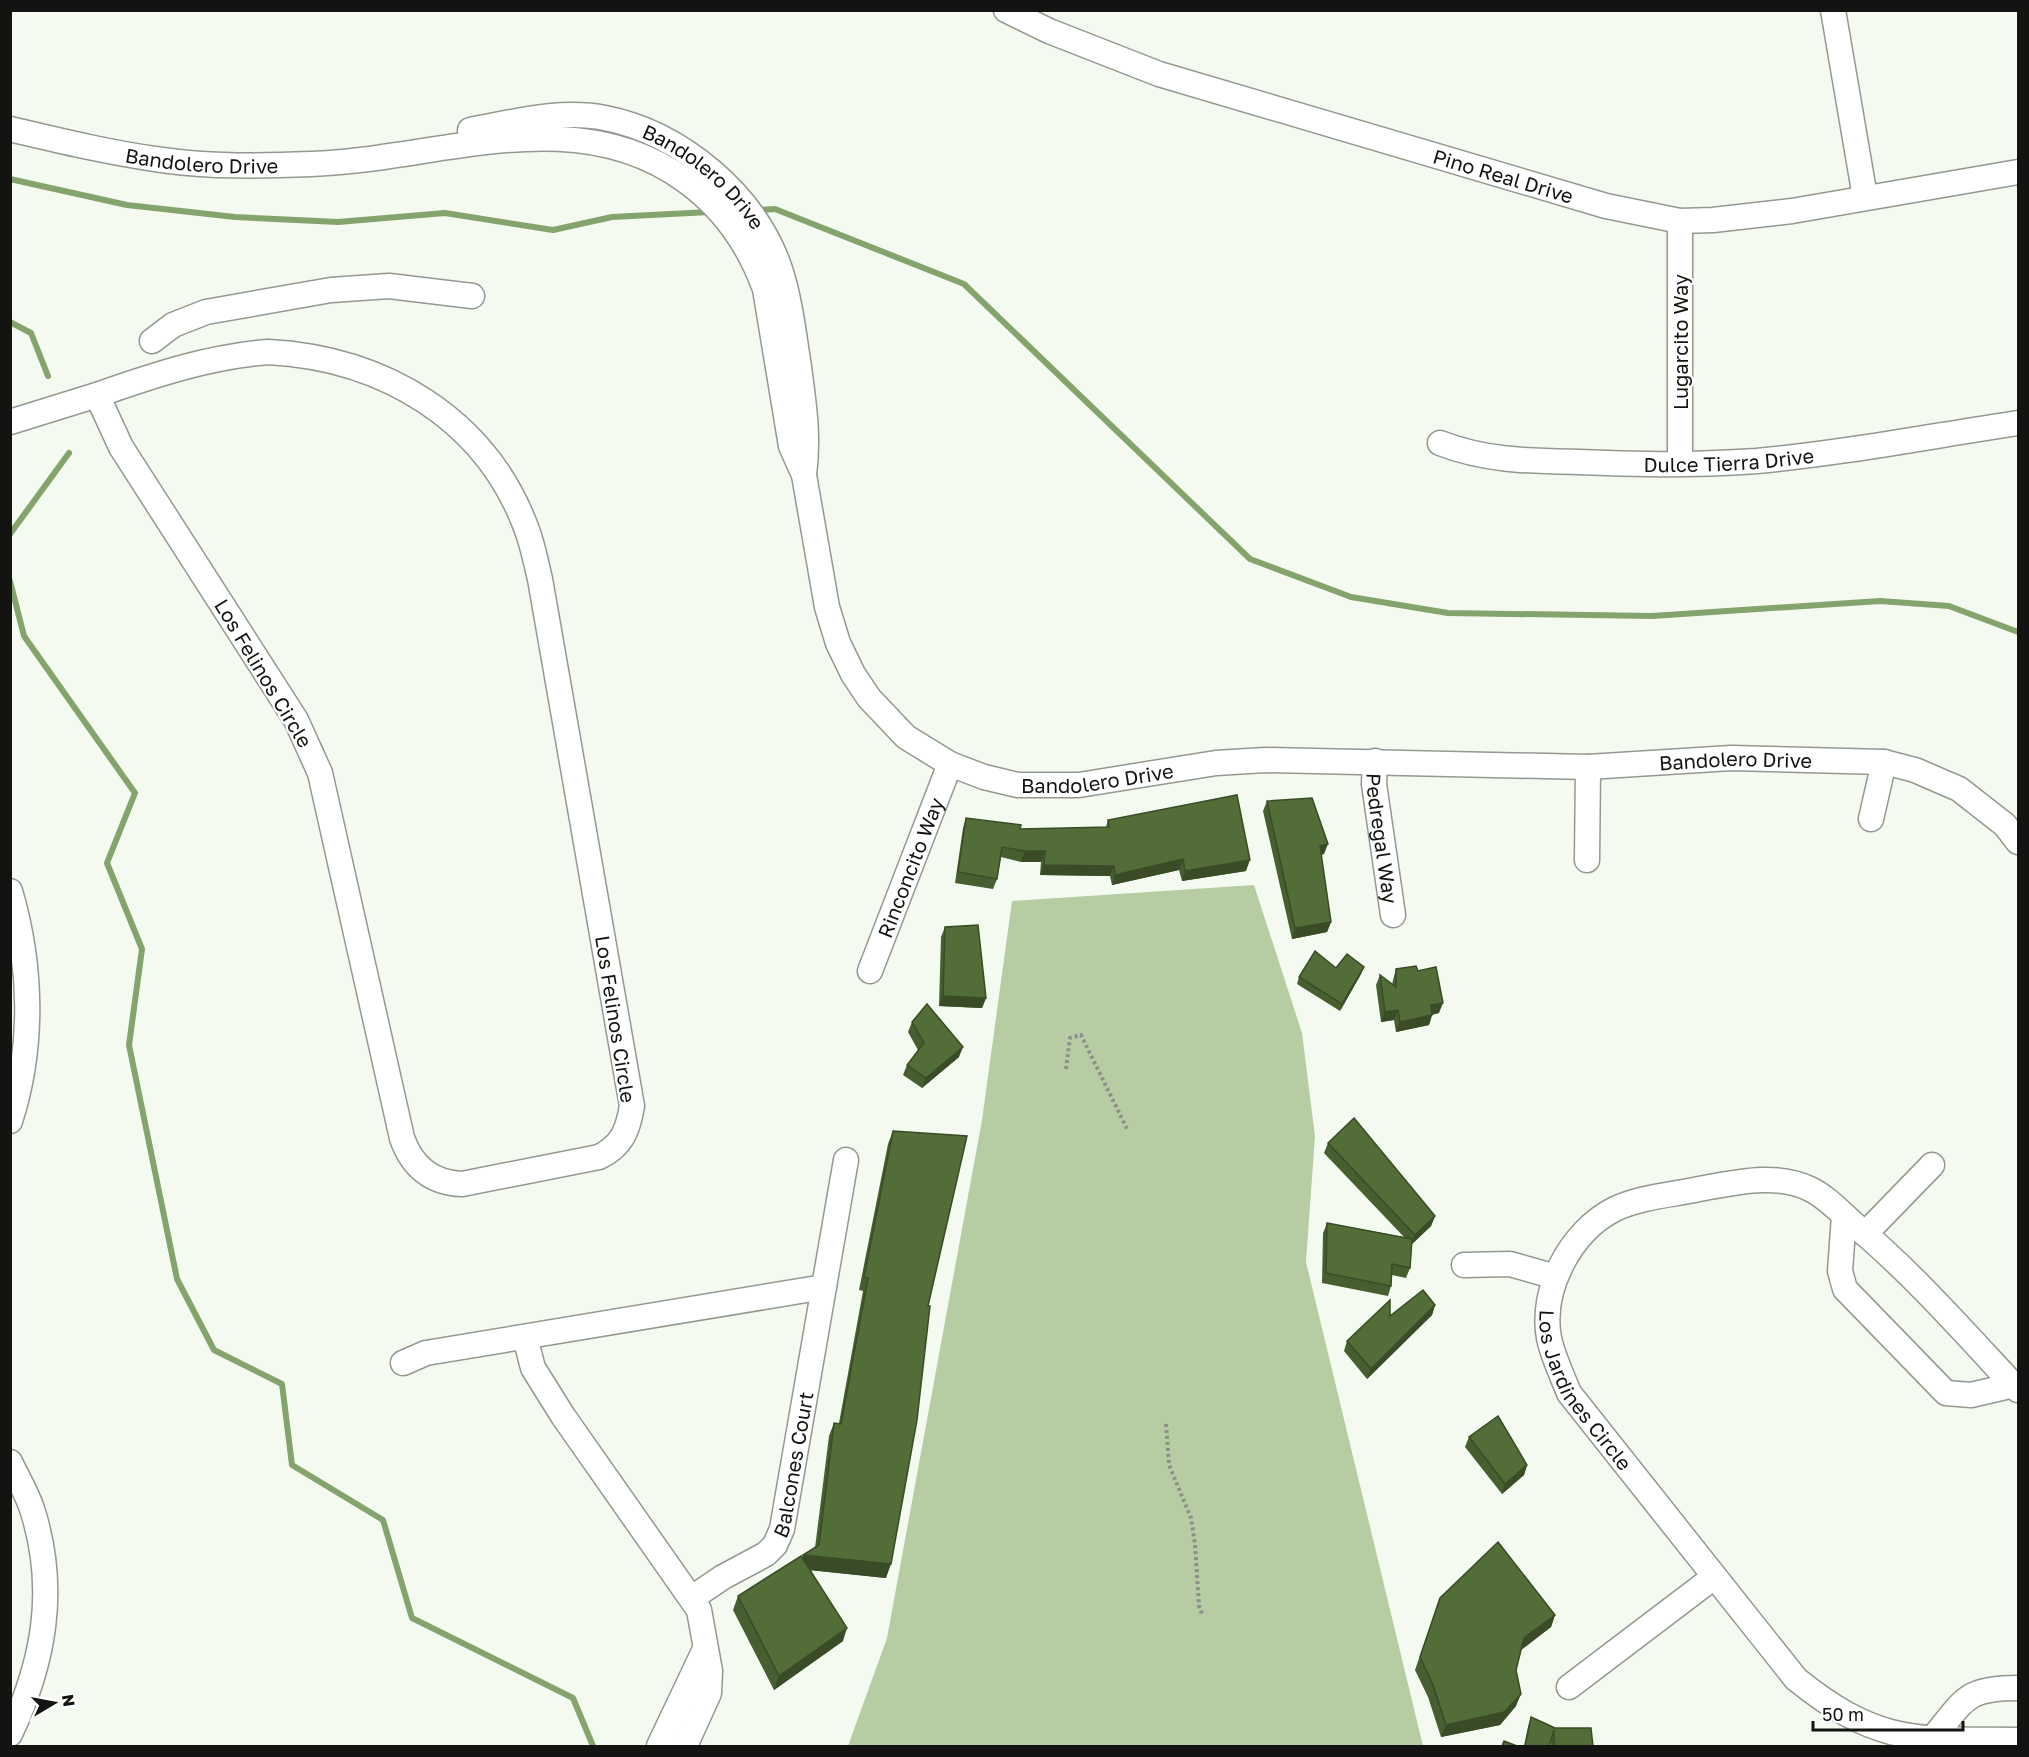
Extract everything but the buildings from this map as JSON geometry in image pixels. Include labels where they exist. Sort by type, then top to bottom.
[{"type":"street","name":"Pino Real Drive","points":[[1006,10],[1048,31],[1159,74],[1606,206],[1680,221],[1792,210],[2019,172]]},
{"type":"street","points":[[1833,10],[1865,196]]},
{"type":"street","name":"Bandolero Drive","points":[[396,154],[412,140],[525,119],[583,115],[606,118],[639,128],[665,140],[709,169],[732,189],[760,229],[780,268],[795,341],[808,441],[804,475]]},
{"type":"street","name":"Bandolero Drive","points":[[10,129],[103,151],[216,165],[314,164],[429,152],[489,141],[574,138],[641,153],[670,169],[698,189],[723,213],[745,242],[765,289],[791,446],[804,475],[827,607],[838,643],[853,674],[880,711],[906,737],[950,764],[984,777],[1018,786],[1079,785],[1216,763],[1265,760],[1588,767],[1731,758],[1884,762],[1915,770],[1959,789],[2005,825],[2019,842]]},
{"type":"street","name":"Lugarcito Way","points":[[1680,221],[1680,463]]},
{"type":"street","points":[[162,373],[150,335],[206,312],[331,290],[389,286],[472,296]]},
{"type":"street","name":"Los Felinos Circle","points":[[10,422],[214,358],[268,352],[321,356],[342,362],[413,391],[458,426],[488,461],[509,491],[527,530],[540,579],[632,1106],[625,1135],[612,1151],[589,1160],[462,1184],[446,1183],[425,1173],[411,1160],[402,1138],[335,837],[312,753],[296,720],[121,447],[97,395]]},
{"type":"street","name":"Dulce Tierra Drive","points":[[1440,443],[1464,452],[1498,459],[1680,463],[1760,460],[2019,423]]},
{"type":"street","name":"Pedregal Way","points":[[1376,762],[1374,784],[1393,915]]},
{"type":"street","points":[[1871,819],[1884,762]]},
{"type":"street","name":"Rinconcito Way","points":[[870,971],[950,764]]},
{"type":"street","points":[[1587,860],[1588,767]]},
{"type":"street","points":[[10,891],[21,931],[27,971],[28,1020],[18,1048],[17,1101],[10,1121]]},
{"type":"street","name":"Balcones Court","points":[[692,1598],[723,1577],[766,1554],[778,1537],[846,1160]]},
{"type":"street","points":[[1865,1234],[1932,1165]]},
{"type":"street","name":"Los Jardines Circle","points":[[2016,1387],[1865,1234],[1810,1189],[1791,1183],[1764,1180],[1636,1201],[1596,1221],[1579,1238],[1556,1277],[1547,1316],[1549,1337],[1569,1393],[1796,1678],[1823,1700],[1856,1720],[1886,1733],[1932,1739],[2019,1740]]},
{"type":"street","points":[[1844,1216],[1840,1271],[1842,1283],[1946,1393],[1971,1395],[2016,1387]]},
{"type":"street","points":[[1464,1265],[1510,1264],[1556,1277]]},
{"type":"street","points":[[403,1363],[426,1353],[824,1287]]},
{"type":"street","points":[[525,1337],[533,1368],[563,1416],[692,1598],[704,1629],[705,1649],[710,1671],[709,1693],[684,1746]]},
{"type":"street","points":[[10,1462],[33,1511],[46,1576],[45,1623],[39,1660],[10,1734]]},
{"type":"street","points":[[1569,1687],[1714,1577]]},
{"type":"street","points":[[658,1746],[705,1649]]},
{"type":"street","points":[[1932,1739],[1974,1693],[1989,1688],[2019,1688]]},
{"type":"path","points":[[1066,1069],[1070,1038],[1082,1035],[1127,1129]]},
{"type":"path","points":[[1166,1424],[1169,1465],[1191,1518],[1196,1544],[1199,1606],[1202,1614]]},
{"type":"green space","points":[[1254,885],[1302,1033],[1315,1136],[1306,1262],[1423,1746],[848,1746],[887,1638],[982,1120],[1012,901]]},
{"type":"waterway","points":[[10,179],[127,205],[235,217],[338,222],[445,213],[553,230],[612,217],[710,212]]},
{"type":"waterway","points":[[757,210],[775,209],[964,284],[1250,559],[1351,597],[1448,613],[1652,616],[1880,601],[1949,606],[2018,632]]},
{"type":"waterway","points":[[10,322],[31,333],[48,376]]},
{"type":"waterway","points":[[10,534],[69,453]]},
{"type":"waterway","points":[[10,581],[24,636],[135,793],[107,863],[142,949],[129,1045],[177,1279],[214,1350],[282,1384],[292,1465],[383,1520],[412,1618],[573,1698],[593,1746]]}]
